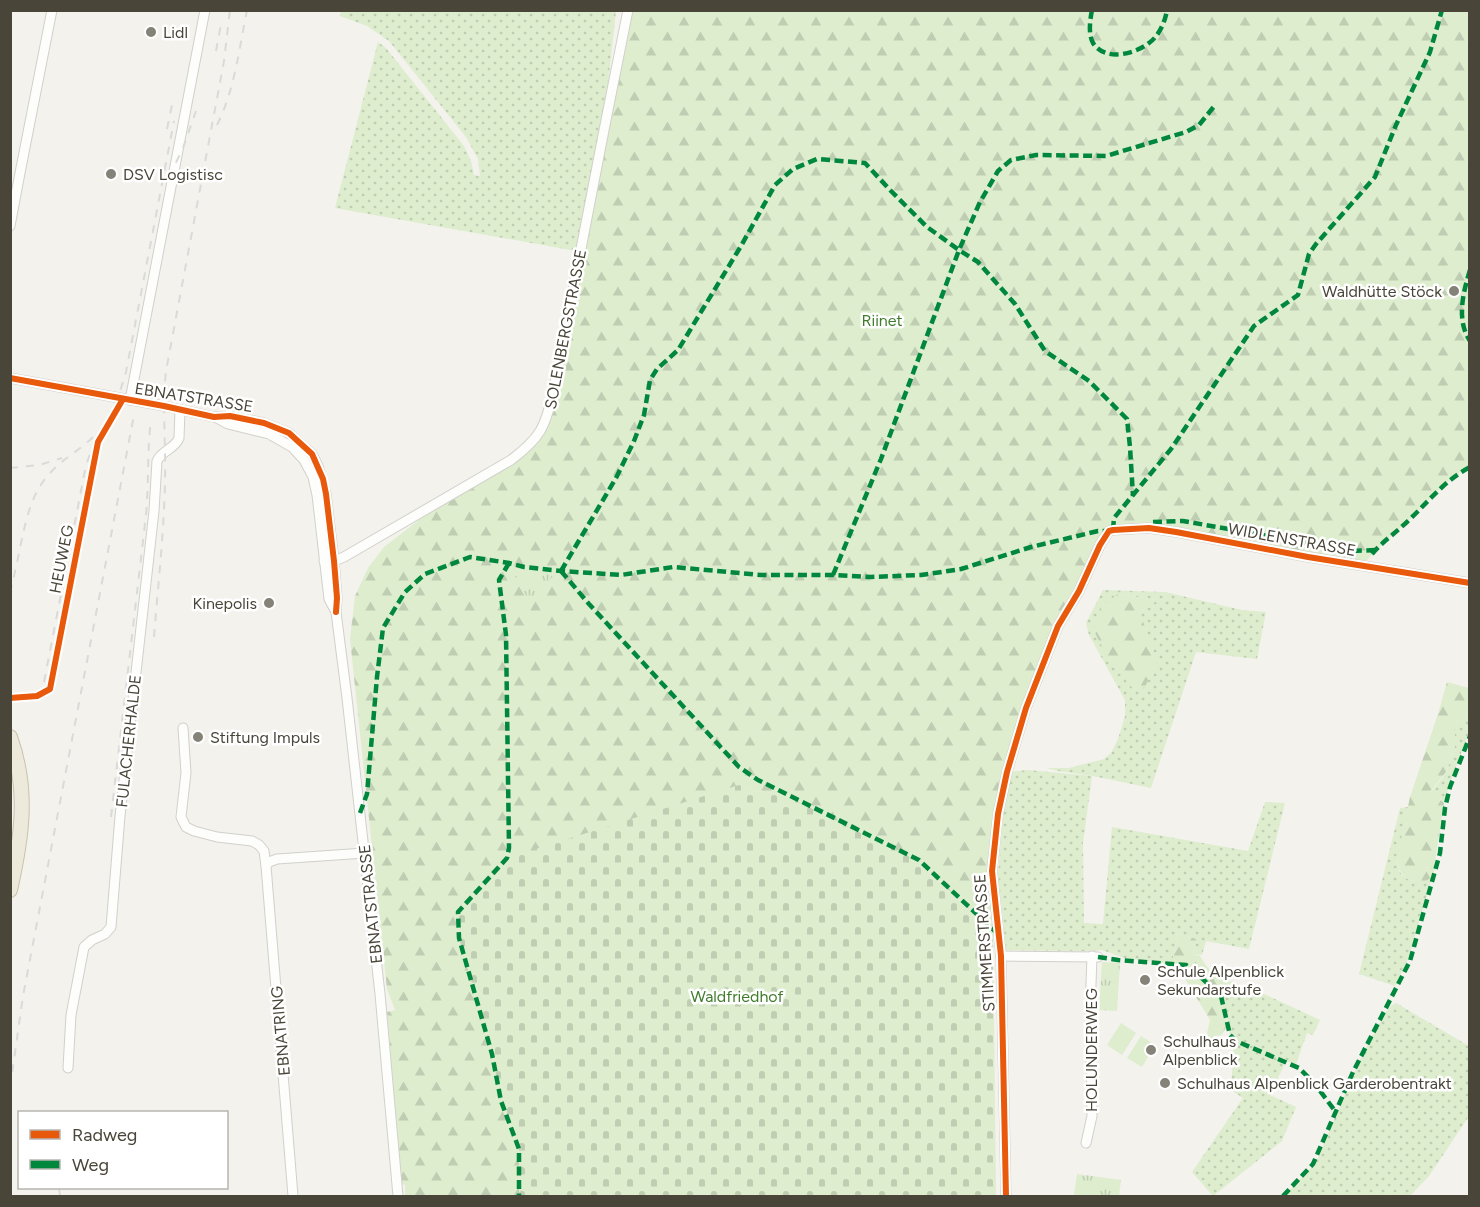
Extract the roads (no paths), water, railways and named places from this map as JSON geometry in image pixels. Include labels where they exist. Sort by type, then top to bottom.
[{"type":"highway","points":[[10,737],[19,768],[23,805],[20,845],[10,890]]},
{"type":"street","points":[[10,226],[52,10]]},
{"type":"street","points":[[130,400],[204,10]]},
{"type":"street","name":"SOLENBERGSTRASSE","points":[[329,561],[344,557],[511,460],[527,448],[545,424],[554,393],[628,10]]},
{"type":"street","name":"EBNATSTRASSE","points":[[10,378],[214,417],[230,416],[264,423],[288,434],[312,454],[323,479],[326,494],[329,561],[337,598],[336,612],[365,852],[398,1197]]},
{"type":"street","name":"FULACHERHALDE","points":[[68,1068],[71,1016],[84,947],[105,934],[111,927],[120,816],[154,511],[157,461],[160,455],[177,443],[180,410]]},
{"type":"street","name":"WIDLENSTRASSE","points":[[1109,531],[1149,528],[1470,583]]},
{"type":"street","name":"STIMMERSTRASSE","points":[[1006,1197],[1001,956],[992,871],[998,814],[1007,772],[1026,708],[1058,626],[1079,591],[1109,531]]},
{"type":"street","name":"EBNATRING","points":[[183,728],[186,773],[180,818],[186,827],[194,831],[252,842],[264,851],[293,1197]]},
{"type":"street","points":[[266,866],[277,859],[365,852]]},
{"type":"street","name":"HOLUNDERWEG","points":[[1001,956],[1095,956],[1090,1012],[1092,1116],[1086,1143]]},
{"type":"railway","points":[[154,637],[164,500],[166,371],[224,61],[230,10]]},
{"type":"railway","points":[[217,125],[232,83],[247,10]]},
{"type":"railway","points":[[216,51],[221,24]]},
{"type":"railway","points":[[167,129],[173,100]]},
{"type":"railway","points":[[169,177],[183,148],[196,111]]},
{"type":"railway","points":[[44,682],[86,465],[94,444],[118,398],[126,372],[174,121]]},
{"type":"railway","points":[[10,1088],[23,996],[134,415]]},
{"type":"railway","points":[[111,817],[146,515],[151,420]]},
{"type":"railway","points":[[10,593],[23,533],[35,495],[57,466],[95,435]]},
{"type":"railway","points":[[10,468],[39,465],[62,458]]},
{"type":"railway","points":[[59,1189],[60,1196]]},
{"type":"place","name":"Lidl","points":[[151,32]]},
{"type":"place","name":"DSV Logistisc","points":[[111,174]]},
{"type":"place","name":"Waldhütte Stöck","points":[[1454,291]]},
{"type":"place","name":"Kinepolis","points":[[269,603]]},
{"type":"place","name":"Stiftung Impuls","points":[[198,737]]},
{"type":"place","name":"Schule Alpenblick Sekundarstufe","points":[[1145,980]]},
{"type":"place","name":"Schulhaus Alpenblick","points":[[1151,1050]]},
{"type":"place","name":"Schulhaus Alpenblick Garderobentrakt","points":[[1165,1083]]},
{"type":"park label","name":"Riinet","points":[[882,320]]},
{"type":"park label","name":"Waldfriedhof","points":[[737,996]]}]
